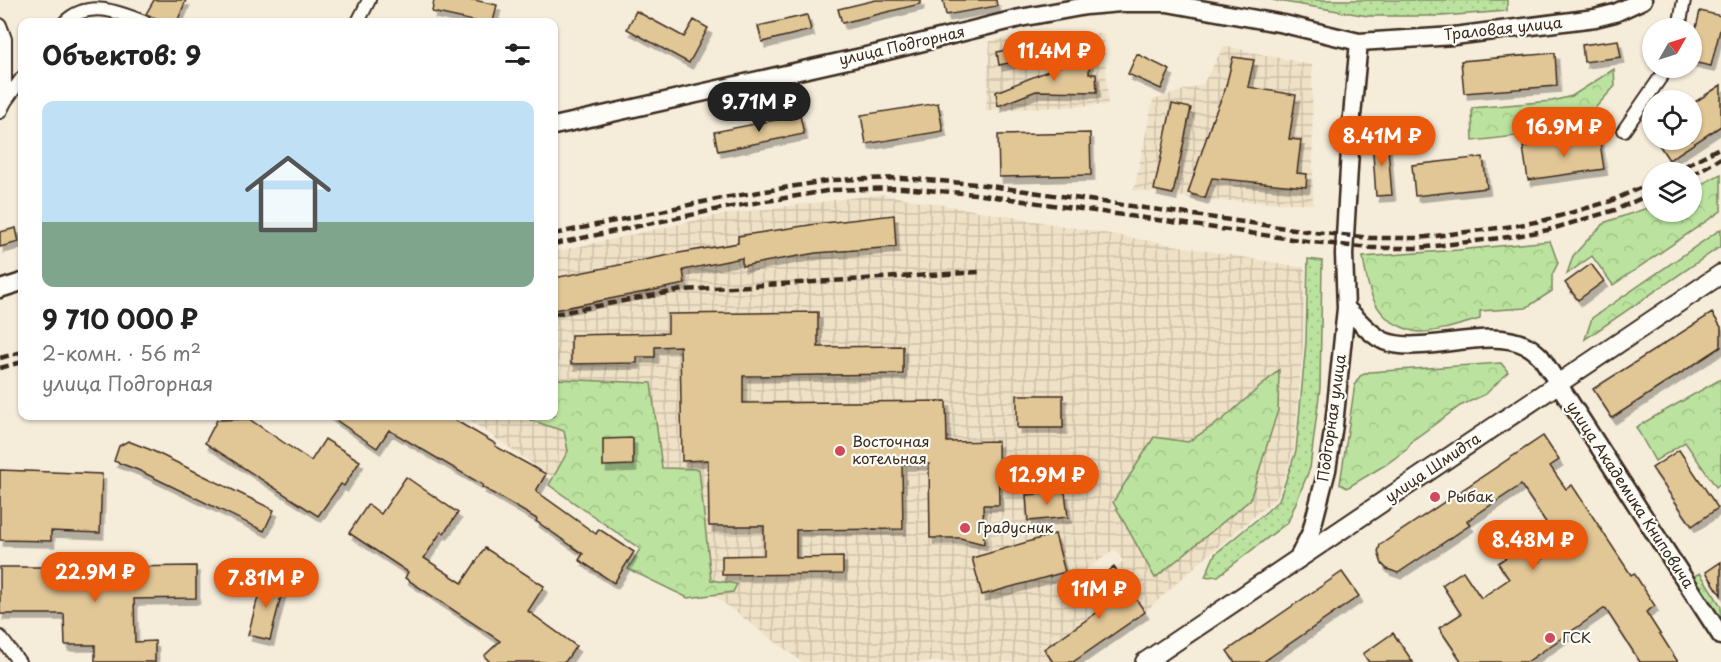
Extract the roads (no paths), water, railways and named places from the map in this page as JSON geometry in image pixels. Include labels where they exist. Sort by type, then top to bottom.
[{"type":"main road","name":"Траловая улица","points":[[1359,42],[1454,36],[1595,18],[1615,13],[1643,0]]},
{"type":"main road","name":"улица Подгорная","points":[[558,125],[1020,18],[1086,6],[1167,3],[1284,24],[1359,42]]},
{"type":"main road","name":"Подгорная улица","points":[[1297,560],[1311,532],[1327,470],[1334,425],[1346,308],[1344,254],[1359,42]]},
{"type":"main road","name":"улица Шмидта","points":[[1145,662],[1721,274]]},
{"type":"main road","points":[[0,289],[18,283]]},
{"type":"main road","points":[[1346,308],[1371,332],[1395,345],[1437,345],[1492,338],[1510,340],[1527,346],[1541,357],[1559,384]]},
{"type":"main road","name":"улица Академика Книповича","points":[[1559,384],[1721,636]]},
{"type":"street","points":[[360,18],[369,0]]},
{"type":"street","points":[[1681,18],[1684,0]]},
{"type":"street","points":[[69,18],[73,13],[93,7],[116,10],[135,18]]},
{"type":"street","points":[[0,25],[4,39],[2,107]]},
{"type":"street","points":[[1624,130],[1660,78]]},
{"type":"street","points":[[2,107],[18,84]]},
{"type":"street","points":[[0,637],[19,662]]},
{"type":"railway","points":[[1693,162],[1721,147]]},
{"type":"railway","points":[[1702,169],[1721,158]]},
{"type":"railway","points":[[558,233],[717,199],[832,180],[902,178],[976,184],[1314,232],[1371,238],[1419,238],[1546,220],[1611,201],[1642,187]]},
{"type":"railway","points":[[558,243],[719,209],[832,190],[902,188],[975,194],[1370,248],[1419,248],[1516,236],[1548,230],[1615,210],[1642,198]]},
{"type":"railway","points":[[558,313],[682,290],[980,272]]},
{"type":"railway","points":[[0,358],[18,353]]},
{"type":"railway","points":[[0,368],[18,363]]},
{"type":"place","name":"Восточная котельная","points":[[840,451]]},
{"type":"place","name":"Рыбак","points":[[1435,497]]},
{"type":"place","name":"Градусник","points":[[965,528]]},
{"type":"place","name":"ГСК","points":[[1550,638]]}]
